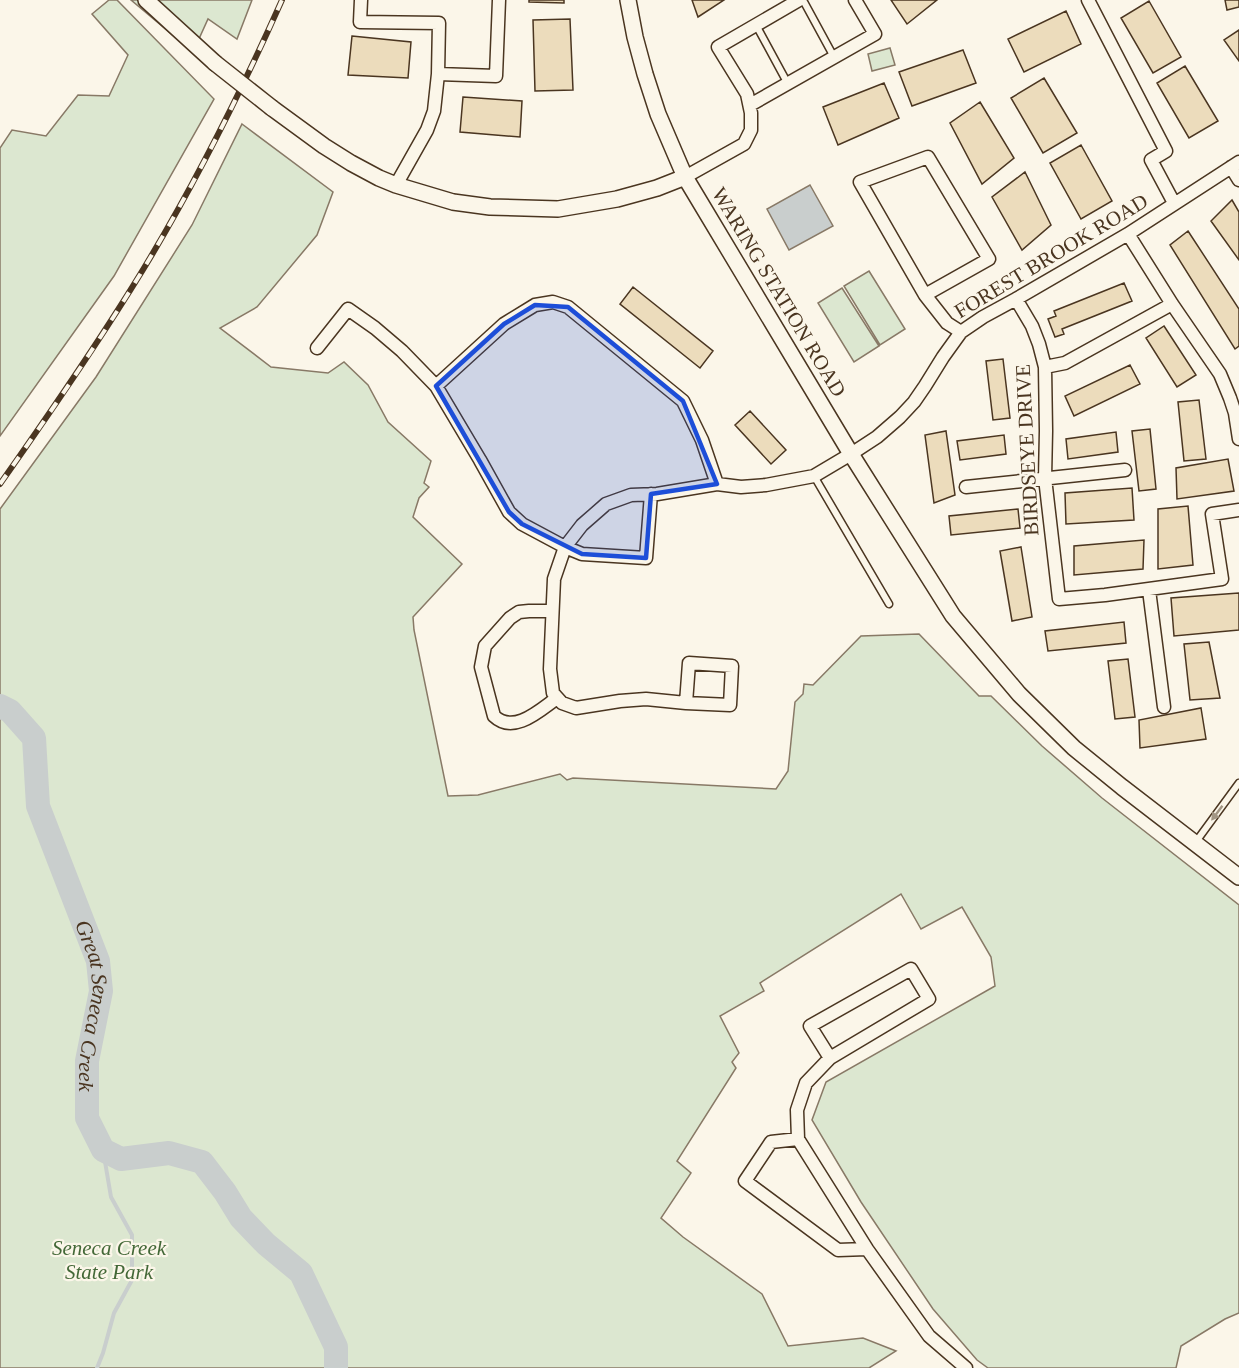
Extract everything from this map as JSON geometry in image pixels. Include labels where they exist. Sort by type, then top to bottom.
[{"type":"street","name":"WARING STATION ROAD","points":[[146,0],[215,63],[272,108],[351,163],[396,185],[453,202],[490,207],[558,208],[617,199],[657,188],[685,177],[851,454],[953,616],[1019,694],[1074,748],[1239,877]]},
{"type":"street","points":[[361,0],[360,21],[438,23],[435,111],[396,185]]},
{"type":"street","points":[[438,74],[496,76],[499,0]]},
{"type":"street","points":[[628,0],[645,74],[658,114],[685,177],[744,144],[751,130],[752,120],[747,94],[718,47],[801,0]]},
{"type":"street","points":[[750,105],[875,34],[855,0]]},
{"type":"street","points":[[1088,0],[1166,151],[1151,160],[1174,203]]},
{"type":"street","points":[[924,295],[988,259],[928,157],[860,182],[924,295],[947,323],[961,332]]},
{"type":"street","points":[[1235,165],[1239,180]]},
{"type":"street","name":"FOREST BROOK ROAD","points":[[814,476],[877,437],[900,417],[914,402],[961,332],[983,317],[1128,234],[1235,165]]},
{"type":"street","points":[[1128,234],[1220,374],[1235,413],[1239,439]]},
{"type":"street","name":"BIRDSEYE DRIVE","points":[[1016,299],[1032,326],[1045,367],[1045,478],[1059,599],[1149,590],[1222,579],[1212,514],[1239,510]]},
{"type":"street","points":[[436,386],[504,324],[535,305],[554,302],[568,307],[683,402],[702,440],[717,484]]},
{"type":"street","points":[[1045,367],[1065,363],[1172,304]]},
{"type":"street","points":[[317,348],[348,309],[375,328],[402,351],[436,386],[509,512],[522,524],[565,547],[582,554],[646,558],[651,494]]},
{"type":"street","points":[[966,487],[1125,470]]},
{"type":"street","points":[[686,703],[688,663],[732,666],[730,705],[686,703],[646,699],[576,708],[562,703],[553,693],[550,669],[554,579],[565,547],[582,525],[606,504],[631,495],[717,484],[766,485],[814,476]]},
{"type":"street","points":[[1149,590],[1164,707]]},
{"type":"street","points":[[552,611],[519,612],[510,618],[484,646],[481,667],[494,716],[500,721],[510,723],[524,721],[557,698]]},
{"type":"street","points":[[830,1058],[810,1026],[911,969],[929,999],[830,1058],[806,1083],[797,1110],[798,1139],[867,1249],[929,1336],[966,1368]]},
{"type":"street","points":[[798,1139],[771,1142],[745,1181],[838,1250],[867,1249]]},
{"type":"lane","points":[[801,0],[834,57]]},
{"type":"lane","points":[[756,25],[788,84]]},
{"type":"lane","points":[[814,476],[889,604]]},
{"type":"lane","points":[[1194,843],[1239,783]]},
{"type":"highlighted area","points":[[535,305],[568,307],[683,401],[717,484],[651,494],[646,558],[582,554],[522,524],[509,512],[436,386],[504,324]]},
{"type":"green space","points":[[109,0],[117,0],[214,99],[114,276],[0,436],[0,148],[12,130],[46,136],[78,95],[109,96],[128,55],[92,14]]},
{"type":"green space","points":[[131,0],[252,0],[237,39],[208,19],[193,52]]},
{"type":"green space","points":[[890,48],[895,65],[872,71],[868,54]]},
{"type":"green space","name":"Seneca Creek State Park","points":[[242,124],[333,192],[317,235],[257,307],[220,328],[271,367],[328,373],[344,362],[368,385],[388,422],[431,461],[424,483],[429,487],[419,498],[413,517],[462,564],[413,617],[448,796],[478,795],[560,774],[567,780],[573,778],[776,789],[788,771],[795,702],[803,694],[804,684],[813,685],[861,636],[919,634],[979,696],[991,696],[1042,746],[1102,798],[1239,905],[1239,1313],[1181,1346],[1176,1368],[988,1368],[977,1360],[933,1309],[861,1202],[812,1120],[826,1082],[995,986],[991,957],[962,907],[921,929],[901,894],[760,983],[764,991],[720,1016],[739,1053],[732,1062],[736,1068],[677,1161],[691,1173],[661,1218],[683,1237],[762,1294],[788,1346],[863,1338],[896,1351],[869,1368],[0,1368],[0,509],[96,377],[192,225]]},
{"type":"green space","points":[[869,271],[905,329],[880,345],[844,286]]},
{"type":"green space","points":[[842,288],[879,346],[854,362],[818,303]]},
{"type":"shaded area","points":[[810,185],[833,226],[789,250],[767,209]]},
{"type":"building","points":[[529,0],[564,0],[564,3],[529,2]]},
{"type":"building","points":[[692,0],[724,0],[698,17]]},
{"type":"building","points":[[891,0],[937,0],[907,24]]},
{"type":"building","points":[[1225,0],[1239,0],[1239,7],[1227,10]]},
{"type":"building","points":[[1149,1],[1181,57],[1153,73],[1121,18]]},
{"type":"building","points":[[1066,11],[1081,44],[1024,72],[1008,39]]},
{"type":"building","points":[[570,19],[573,90],[535,91],[533,20]]},
{"type":"building","points":[[1239,30],[1239,61],[1224,40]]},
{"type":"building","points":[[352,36],[411,42],[408,78],[348,75]]},
{"type":"building","points":[[963,50],[976,83],[912,106],[899,72]]},
{"type":"building","points":[[1185,66],[1218,121],[1189,138],[1157,83]]},
{"type":"building","points":[[1044,78],[1077,133],[1043,153],[1011,98]]},
{"type":"building","points":[[884,83],[899,118],[838,145],[823,107]]},
{"type":"building","points":[[463,97],[522,101],[520,137],[460,132]]},
{"type":"building","points":[[980,102],[1014,158],[982,184],[950,123]]},
{"type":"building","points":[[1081,145],[1112,201],[1081,219],[1050,163]]},
{"type":"building","points":[[1025,172],[1051,225],[1022,250],[992,197]]},
{"type":"building","points":[[1232,200],[1239,212],[1239,260],[1211,221]]},
{"type":"building","points":[[1188,231],[1239,309],[1239,346],[1235,349],[1170,245]]},
{"type":"building","points":[[1124,283],[1132,301],[1062,329],[1064,334],[1055,337],[1048,319],[1056,316],[1054,311]]},
{"type":"building","points":[[633,287],[713,351],[700,368],[620,304]]},
{"type":"building","points":[[1164,326],[1196,375],[1177,387],[1146,338]]},
{"type":"building","points":[[1003,359],[1010,418],[993,420],[986,361]]},
{"type":"building","points":[[1130,365],[1140,384],[1074,416],[1065,396]]},
{"type":"building","points":[[1199,400],[1206,459],[1184,461],[1178,402]]},
{"type":"building","points":[[750,411],[786,450],[771,464],[735,425]]},
{"type":"building","points":[[1150,429],[1156,489],[1139,491],[1132,431]]},
{"type":"building","points":[[946,431],[955,495],[934,503],[925,435]]},
{"type":"building","points":[[1116,432],[1118,452],[1068,459],[1066,439]]},
{"type":"building","points":[[1004,435],[1006,454],[960,460],[957,441]]},
{"type":"building","points":[[1228,459],[1234,491],[1177,499],[1176,468]]},
{"type":"building","points":[[1132,488],[1134,520],[1066,524],[1065,493]]},
{"type":"building","points":[[1188,506],[1193,565],[1158,569],[1158,509]]},
{"type":"building","points":[[1018,509],[1020,528],[951,535],[949,516]]},
{"type":"building","points":[[1144,540],[1143,569],[1074,575],[1074,546]]},
{"type":"building","points":[[1021,547],[1032,617],[1012,621],[1000,551]]},
{"type":"building","points":[[1239,593],[1239,630],[1174,636],[1171,598]]},
{"type":"building","points":[[1124,622],[1126,643],[1048,651],[1045,631]]},
{"type":"building","points":[[1209,642],[1220,698],[1190,700],[1184,644]]},
{"type":"building","points":[[1128,659],[1135,717],[1115,719],[1108,661]]},
{"type":"building","points":[[1201,708],[1206,739],[1140,748],[1139,720]]},
{"type":"waterway","name":"Great Seneca Creek","points":[[0,706],[10,711],[34,738],[38,806],[98,961],[101,991],[87,1061],[87,1118],[103,1150],[121,1159],[169,1153],[202,1162],[241,1218],[266,1244],[301,1273],[336,1347],[336,1368]]},
{"type":"waterway","points":[[97,1368],[114,1313],[132,1280],[132,1235],[111,1197],[103,1150]]},
{"type":"railway","points":[[0,484],[92,350],[163,236],[217,136],[282,0]]}]
